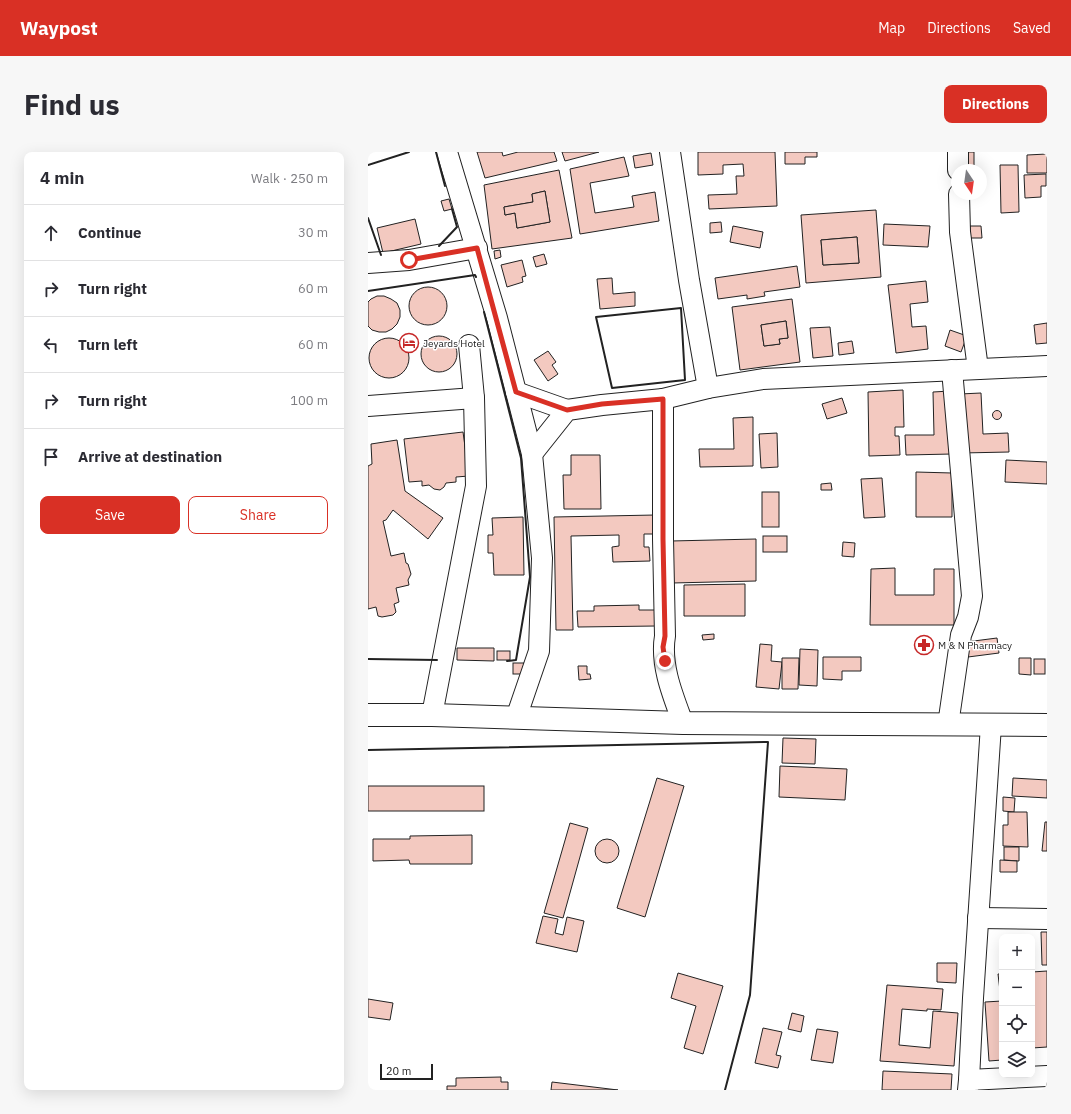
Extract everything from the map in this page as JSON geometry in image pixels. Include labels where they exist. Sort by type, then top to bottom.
[{"type":"highway","points":[[368,716],[432,715],[683,723],[1047,725]]},
{"type":"street","points":[[447,152],[477,248],[532,454],[542,558],[539,651],[516,718]]},
{"type":"street","points":[[670,152],[689,280],[708,388]]},
{"type":"street","points":[[958,152],[958,164]]},
{"type":"street","points":[[959,200],[960,232],[978,369]]},
{"type":"street","points":[[368,263],[409,260],[477,248]]},
{"type":"street","points":[[432,715],[476,486],[474,398],[469,345]]},
{"type":"street","points":[[516,392],[567,410],[602,404],[663,399],[708,388],[763,379],[1047,366]]},
{"type":"street","points":[[948,724],[961,635],[968,617],[972,596],[952,370]]},
{"type":"street","points":[[368,406],[474,398]]},
{"type":"street","points":[[663,399],[665,636],[663,647],[673,695],[683,723]]},
{"type":"street","points":[[532,454],[567,410]]},
{"type":"street","points":[[991,724],[968,1085],[1047,1076]]},
{"type":"street","points":[[978,918],[1047,919]]},
{"type":"building","points":[[477,152],[502,152],[503,156],[518,152],[554,152],[557,161],[485,178]]},
{"type":"building","points":[[562,152],[599,152],[565,161]]},
{"type":"building","points":[[698,152],[775,152],[777,206],[709,209],[708,195],[737,194],[736,176],[744,176],[743,164],[723,165],[723,174],[698,175]]},
{"type":"building","points":[[785,152],[817,152],[817,157],[805,157],[805,164],[785,164]]},
{"type":"building","points":[[965,152],[974,152],[974,164],[964,164]]},
{"type":"building","points":[[651,153],[653,165],[635,168],[633,156]]},
{"type":"building","points":[[1047,154],[1047,173],[1027,173],[1027,155]]},
{"type":"building","points":[[624,157],[629,176],[590,183],[595,213],[634,207],[632,196],[655,192],[659,221],[580,234],[570,169]]},
{"type":"building","points":[[1000,165],[1018,165],[1019,212],[1001,213]]},
{"type":"building","points":[[559,170],[572,238],[492,249],[484,185]],"holes":[[[545,191],[550,222],[517,228],[515,213],[505,215],[504,207],[533,202],[532,194]]]},
{"type":"building","points":[[1046,174],[1046,186],[1041,186],[1041,197],[1025,198],[1024,175]]},
{"type":"building","points":[[545,191],[550,222],[517,228],[515,213],[505,215],[504,207],[533,202],[532,194]]},
{"type":"building","points":[[449,199],[452,209],[444,211],[441,201]]},
{"type":"building","points":[[876,210],[881,277],[806,283],[801,215]],"holes":[[[857,237],[859,263],[823,265],[821,240]]]},
{"type":"building","points":[[415,219],[421,244],[383,253],[377,228]]},
{"type":"building","points":[[721,222],[722,232],[710,233],[710,223]]},
{"type":"building","points":[[884,224],[930,226],[928,247],[883,245]]},
{"type":"building","points":[[733,226],[763,232],[760,248],[730,242]]},
{"type":"building","points":[[970,226],[981,226],[982,238],[970,238]]},
{"type":"building","points":[[857,237],[859,263],[823,265],[821,240]]},
{"type":"building","points":[[500,250],[501,257],[495,259],[494,251]]},
{"type":"building","points":[[544,254],[547,264],[536,267],[533,257]]},
{"type":"building","points":[[522,260],[526,276],[522,277],[523,282],[507,287],[501,265]]},
{"type":"building","points":[[797,266],[800,287],[764,292],[765,296],[747,299],[747,295],[718,299],[715,278]]},
{"type":"building","points":[[612,278],[613,294],[635,292],[635,306],[600,309],[597,279]]},
{"type":"building","points":[[926,281],[928,302],[910,304],[912,327],[926,326],[928,349],[896,353],[888,285]]},
{"type":"building","points":[[428,287],[438,290],[444,296],[447,306],[444,316],[438,322],[428,325],[418,322],[412,316],[409,306],[412,296],[418,290]]},
{"type":"building","points":[[377,296],[384,296],[391,299],[397,303],[400,310],[400,317],[397,324],[386,332],[372,330],[368,326],[368,302]]},
{"type":"building","points":[[792,299],[800,362],[740,370],[732,307]],"holes":[[[786,321],[788,338],[779,339],[780,344],[764,346],[761,325]]]},
{"type":"building","points":[[786,321],[788,338],[779,339],[780,344],[764,346],[761,325]]},
{"type":"building","points":[[1047,323],[1047,343],[1036,344],[1034,325]]},
{"type":"building","points":[[830,327],[833,356],[813,358],[810,328]]},
{"type":"building","points":[[950,330],[967,336],[961,352],[945,346]]},
{"type":"building","points":[[439,336],[449,339],[454,344],[457,354],[454,364],[449,369],[439,372],[429,369],[424,364],[421,354],[424,344],[429,339]]},
{"type":"building","points":[[385,338],[393,338],[400,341],[406,347],[409,358],[406,369],[400,375],[393,378],[385,378],[378,375],[372,369],[369,362],[369,354],[372,347],[378,341]]},
{"type":"building","points":[[852,341],[854,353],[839,355],[838,343]]},
{"type":"building","points":[[548,351],[556,362],[552,365],[558,374],[548,381],[534,360]]},
{"type":"building","points":[[903,390],[904,427],[895,427],[895,436],[899,436],[900,455],[869,456],[868,392]]},
{"type":"building","points":[[950,391],[952,454],[906,455],[905,435],[934,435],[933,392]]},
{"type":"building","points":[[981,393],[983,434],[1008,433],[1009,452],[962,453],[960,394]]},
{"type":"building","points":[[842,398],[847,413],[827,419],[822,404]]},
{"type":"building","points":[[997,410],[1002,415],[997,420],[992,415]]},
{"type":"building","points":[[753,417],[753,466],[700,467],[699,449],[734,449],[733,418]]},
{"type":"building","points":[[463,432],[469,476],[456,477],[456,482],[446,483],[440,490],[434,489],[429,485],[422,486],[422,481],[409,482],[404,439]]},
{"type":"building","points":[[777,433],[778,467],[761,468],[759,434]]},
{"type":"building","points":[[397,440],[405,491],[443,518],[428,539],[393,510],[386,520],[383,521],[391,556],[404,553],[406,563],[408,564],[411,574],[408,580],[409,585],[396,588],[399,602],[394,604],[396,612],[393,615],[382,617],[378,616],[376,607],[368,609],[368,466],[372,464],[371,444]]},
{"type":"building","points":[[571,455],[600,455],[601,509],[564,509],[563,475],[571,475]]},
{"type":"building","points":[[1006,460],[1047,462],[1047,484],[1005,482]]},
{"type":"building","points":[[916,472],[952,473],[952,517],[916,517]]},
{"type":"building","points":[[882,478],[885,517],[864,518],[861,479]]},
{"type":"building","points":[[831,483],[832,490],[821,490],[821,484]]},
{"type":"building","points":[[762,492],[779,492],[779,527],[762,527]]},
{"type":"building","points":[[655,515],[655,534],[644,534],[644,547],[649,547],[650,561],[613,562],[612,547],[619,546],[619,535],[571,536],[573,630],[556,630],[554,517]]},
{"type":"building","points":[[523,517],[524,575],[494,575],[493,553],[488,553],[488,535],[493,535],[492,518]]},
{"type":"building","points":[[763,536],[787,536],[787,552],[763,552]]},
{"type":"building","points":[[756,539],[756,581],[672,583],[671,541]]},
{"type":"building","points":[[843,542],[855,543],[854,557],[842,556]]},
{"type":"building","points":[[895,568],[895,595],[934,595],[934,569],[954,569],[954,625],[870,625],[871,569]]},
{"type":"building","points":[[745,584],[745,616],[684,616],[684,585]]},
{"type":"building","points":[[639,605],[639,610],[656,610],[656,626],[578,627],[577,611],[594,611],[594,606]]},
{"type":"building","points":[[714,634],[714,639],[703,640],[702,635]]},
{"type":"building","points":[[997,638],[999,653],[968,657],[966,642]]},
{"type":"building","points":[[760,644],[772,645],[771,661],[782,662],[779,689],[756,687]]},
{"type":"building","points":[[457,648],[494,648],[494,661],[457,660]]},
{"type":"building","points":[[800,649],[818,650],[817,686],[799,685]]},
{"type":"building","points":[[497,651],[510,651],[510,660],[497,660]]},
{"type":"building","points":[[823,657],[861,657],[861,671],[842,671],[842,680],[823,679]]},
{"type":"building","points":[[782,658],[799,658],[798,689],[782,689]]},
{"type":"building","points":[[1019,658],[1031,658],[1031,675],[1019,674]]},
{"type":"building","points":[[1034,659],[1045,659],[1045,674],[1034,674]]},
{"type":"building","points":[[513,663],[524,663],[524,674],[513,674]]},
{"type":"building","points":[[578,666],[587,666],[587,674],[590,674],[591,679],[579,680]]},
{"type":"building","points":[[783,738],[816,739],[815,764],[782,763]]},
{"type":"building","points":[[780,766],[847,769],[845,800],[779,797]]},
{"type":"building","points":[[657,778],[684,786],[645,917],[617,908]]},
{"type":"building","points":[[1013,778],[1047,780],[1047,798],[1012,796]]},
{"type":"building","points":[[368,786],[484,786],[484,811],[368,811]]},
{"type":"building","points":[[1003,797],[1015,798],[1014,812],[1003,811]]},
{"type":"building","points":[[1008,812],[1027,812],[1028,847],[1003,846],[1003,825],[1008,825]]},
{"type":"building","points":[[1045,822],[1047,822],[1047,851],[1042,851]]},
{"type":"building","points":[[570,823],[588,828],[563,918],[544,913]]},
{"type":"building","points":[[472,835],[472,864],[410,864],[409,860],[373,861],[373,839],[410,839],[410,836]]},
{"type":"building","points":[[607,839],[615,843],[619,851],[615,859],[607,863],[599,859],[595,851],[599,843]]},
{"type":"building","points":[[1004,847],[1019,847],[1019,861],[1004,860]]},
{"type":"building","points":[[1000,860],[1017,861],[1017,872],[1000,872]]},
{"type":"building","points":[[543,916],[558,919],[555,933],[563,935],[567,917],[584,921],[577,952],[536,943]]},
{"type":"building","points":[[1041,932],[1047,932],[1047,965],[1042,965]]},
{"type":"building","points":[[937,963],[957,963],[956,983],[937,982]]},
{"type":"building","points":[[1047,971],[1047,1047],[1035,1048],[1035,972]]},
{"type":"building","points":[[678,973],[723,986],[703,1054],[684,1048],[696,1006],[671,998]]},
{"type":"building","points":[[887,985],[943,989],[941,1010],[927,1009],[927,1011],[902,1009],[899,1045],[930,1048],[933,1011],[958,1013],[954,1066],[880,1061]]},
{"type":"building","points":[[368,999],[393,1003],[390,1020],[368,1017]]},
{"type":"building","points":[[999,1001],[999,1060],[989,1061],[985,1002]]},
{"type":"building","points":[[792,1013],[804,1016],[801,1032],[788,1029]]},
{"type":"building","points":[[763,1028],[782,1032],[776,1055],[781,1056],[778,1068],[755,1063]]},
{"type":"building","points":[[817,1029],[838,1032],[833,1063],[811,1060]]},
{"type":"building","points":[[883,1071],[952,1074],[951,1090],[882,1090]]},
{"type":"building","points":[[501,1077],[501,1082],[508,1082],[508,1090],[447,1090],[447,1086],[456,1086],[456,1078]]},
{"type":"building","points":[[552,1082],[618,1090],[551,1090]]},
{"type":"wall","points":[[368,165],[409,152]]},
{"type":"wall","points":[[436,152],[445,186]]},
{"type":"wall","points":[[439,246],[457,227],[452,209]]},
{"type":"wall","points":[[368,218],[381,255]]},
{"type":"wall","points":[[368,291],[475,275],[476,277]]},
{"type":"wall","points":[[681,308],[685,380],[612,388],[596,317],[681,308]]},
{"type":"wall","points":[[484,312],[521,458],[530,577],[516,660],[507,661]]},
{"type":"wall","points":[[368,659],[437,660]]},
{"type":"wall","points":[[368,750],[768,742],[750,995],[725,1090]]},
{"type":"place","name":"Jeyards Hotel","points":[[409,343]]},
{"type":"place","name":"M & N Pharmacy","points":[[924,645]]},
{"type":"route","points":[[409,260],[477,248],[516,392],[567,410],[602,404],[663,399],[665,636],[663,647],[665,661]]}]
